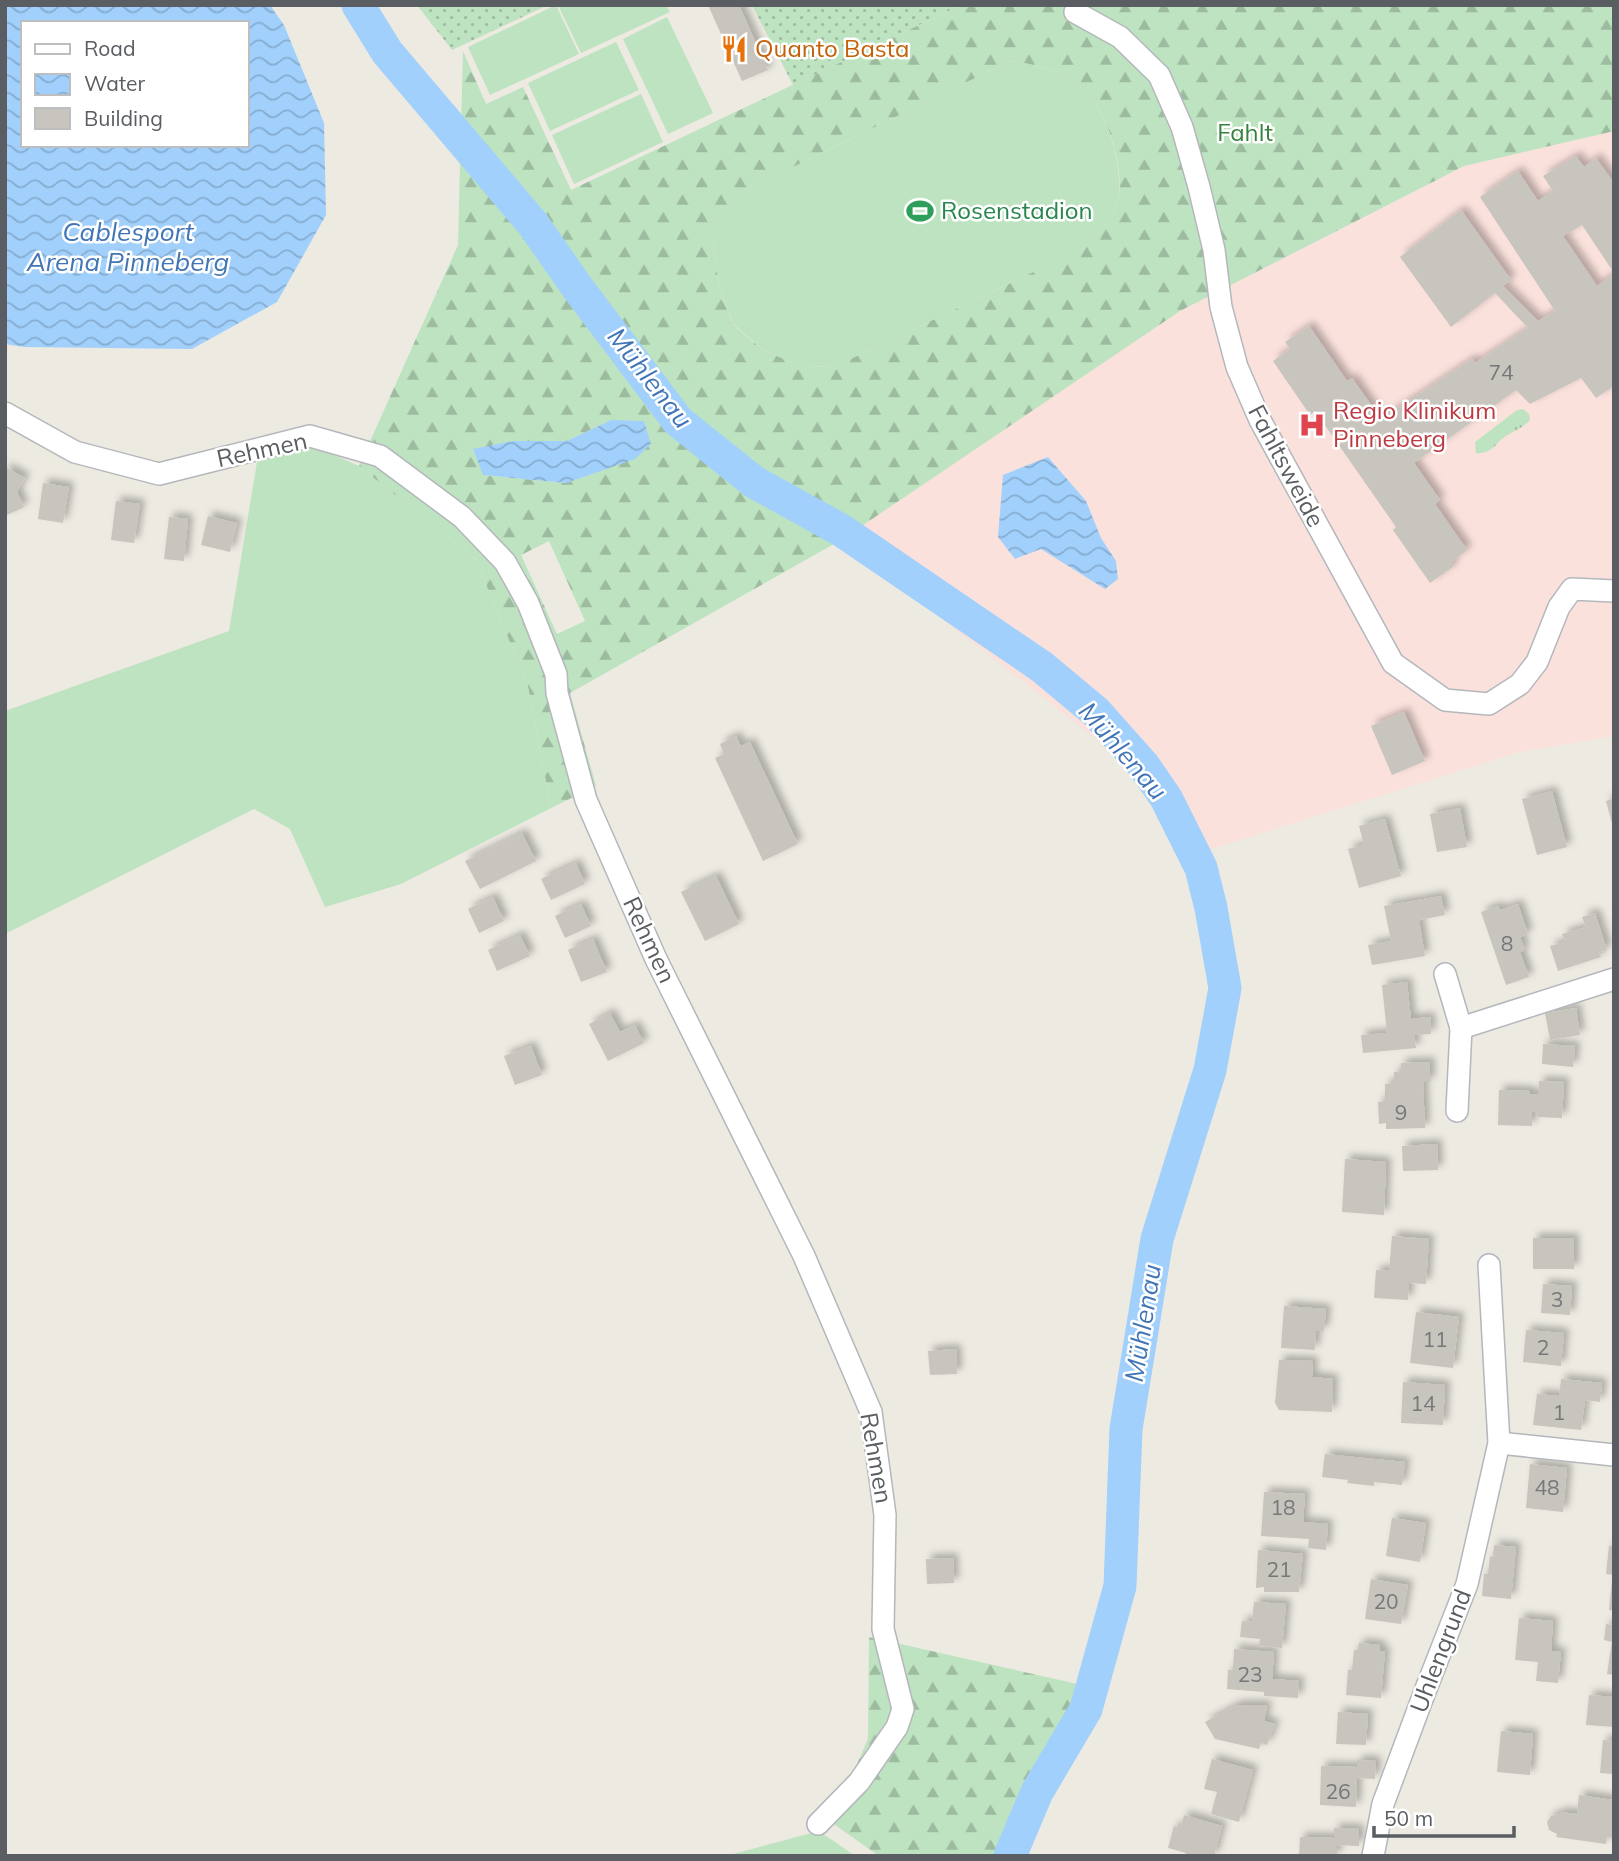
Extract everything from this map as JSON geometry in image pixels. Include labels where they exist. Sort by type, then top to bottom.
[{"type":"street","name":"Fahltsweide","points":[[1075,12],[1120,37],[1159,75],[1182,127],[1199,187],[1214,250],[1221,307],[1237,367],[1260,420],[1393,663],[1445,700],[1489,704],[1520,684],[1537,662],[1559,607],[1572,589],[1614,591]]},
{"type":"street","name":"Rehmen","points":[[5,413],[75,453],[159,474],[310,436],[380,456],[461,517],[505,562],[528,603],[556,674],[557,692],[586,800],[656,959],[804,1256],[871,1412],[885,1515],[883,1629],[903,1709],[897,1727],[859,1782],[818,1824]]},
{"type":"street","points":[[1445,974],[1461,1028],[1457,1111]]},
{"type":"street","points":[[1461,1028],[1614,979]]},
{"type":"street","name":"Uhlengrund","points":[[1373,1856],[1383,1804],[1467,1584],[1499,1443],[1489,1265]]},
{"type":"street","points":[[1499,1443],[1614,1455]]},
{"type":"shaded area","name":"Regio Klinikum Pinneberg","points":[[1614,131],[1614,736],[1520,752],[1186,857],[1119,757],[841,540],[1180,311],[1464,166]]},
{"type":"green space","points":[[417,5],[548,5],[452,50]]},
{"type":"green space","points":[[556,5],[579,54],[490,95],[468,47]]},
{"type":"green space","points":[[558,5],[666,5],[670,12],[581,53]]},
{"type":"green space","points":[[752,5],[961,5],[793,85]]},
{"type":"green space","name":"Fahlt","points":[[961,5],[1614,5],[1614,131],[1464,166],[1180,311],[841,540],[570,693],[596,786],[551,808],[528,686],[476,560],[359,466],[458,245],[463,51],[486,104],[523,87],[571,190]],"holes":[[[1010,61],[1042,67],[1071,80],[1088,94],[1103,116],[1114,144],[1120,188],[1116,207],[1100,233],[1084,248],[836,366],[802,367],[763,350],[734,326],[720,290],[713,248],[719,222],[742,192]],[[611,420],[566,483],[484,475],[473,450],[513,441],[567,441]],[[549,541],[585,621],[557,634],[521,555]]]},
{"type":"green space","points":[[667,17],[713,113],[668,134],[623,39]]},
{"type":"green space","points":[[616,42],[639,90],[550,131],[528,83]]},
{"type":"green space","name":"Rosenstadion","points":[[1010,61],[1042,67],[1071,80],[1096,104],[1108,130],[1119,174],[1118,200],[1104,227],[1084,248],[836,366],[802,367],[763,350],[734,325],[720,290],[713,248],[719,222],[742,192]]},
{"type":"green space","points":[[641,94],[663,142],[574,184],[552,135]]},
{"type":"green space","points":[[1523,409],[1529,414],[1530,420],[1527,423],[1487,452],[1476,453],[1475,442],[1517,410]]},
{"type":"green space","points":[[311,445],[359,466],[476,560],[528,686],[551,808],[401,884],[325,907],[290,829],[254,809],[5,934],[5,711],[229,631],[258,456]]},
{"type":"green space","points":[[869,1637],[1082,1685],[1029,1788],[1001,1856],[879,1856],[831,1822],[868,1739]]},
{"type":"green space","points":[[819,1831],[855,1856],[726,1856]]},
{"type":"water","name":"Cablesport Arena Pinneberg","points":[[5,5],[270,5],[284,25],[324,123],[326,215],[277,302],[192,349],[24,347],[5,344]]},
{"type":"water","points":[[611,420],[644,421],[651,444],[635,459],[566,483],[483,475],[473,449],[513,441],[567,441]]},
{"type":"water","points":[[1048,457],[1086,501],[1101,538],[1116,561],[1118,579],[1105,589],[1041,549],[1015,559],[998,537],[1003,475]]},
{"type":"building","points":[[708,5],[739,5],[768,70],[742,81]]},
{"type":"building","points":[[1576,156],[1584,167],[1596,158],[1614,183],[1614,273],[1582,225],[1563,236],[1597,286],[1614,274],[1614,386],[1596,398],[1581,378],[1530,404],[1516,390],[1414,463],[1440,500],[1435,504],[1467,550],[1450,563],[1454,566],[1430,583],[1393,530],[1396,527],[1315,411],[1310,415],[1273,361],[1290,349],[1285,342],[1309,326],[1347,381],[1352,378],[1381,419],[1472,359],[1475,363],[1528,328],[1495,293],[1451,327],[1400,257],[1461,210],[1511,280],[1503,286],[1538,321],[1555,311],[1480,197],[1518,171],[1538,201],[1553,191],[1543,176]]},
{"type":"building","points":[[5,467],[25,478],[17,492],[24,507],[5,516]]},
{"type":"building","points":[[43,483],[69,487],[63,523],[38,519]]},
{"type":"building","points":[[116,501],[140,504],[134,543],[111,540]]},
{"type":"building","points":[[208,516],[237,523],[230,552],[201,545]]},
{"type":"building","points":[[169,517],[188,519],[184,561],[164,559]]},
{"type":"building","points":[[1404,712],[1425,761],[1392,775],[1371,726]]},
{"type":"building","points":[[736,736],[741,746],[750,742],[798,844],[763,861],[715,758],[724,754],[720,744]]},
{"type":"building","points":[[1552,791],[1567,847],[1537,855],[1522,799]]},
{"type":"building","points":[[1614,798],[1614,827],[1613,827],[1606,801]]},
{"type":"building","points":[[1460,808],[1467,847],[1437,852],[1430,814]]},
{"type":"building","points":[[1385,819],[1401,876],[1359,888],[1348,849],[1364,845],[1359,826]]},
{"type":"building","points":[[522,833],[536,861],[480,889],[465,861]]},
{"type":"building","points":[[576,863],[585,884],[551,900],[541,879]]},
{"type":"building","points":[[716,876],[739,924],[705,941],[681,892]]},
{"type":"building","points":[[1441,896],[1445,915],[1419,920],[1425,956],[1372,965],[1368,945],[1391,941],[1384,906]]},
{"type":"building","points":[[493,897],[504,921],[479,933],[468,909]]},
{"type":"building","points":[[581,904],[591,926],[565,938],[555,916]]},
{"type":"building","points":[[1518,904],[1528,934],[1520,937],[1525,950],[1520,952],[1529,977],[1506,985],[1481,912],[1498,906],[1500,910]]},
{"type":"building","points":[[1595,913],[1607,950],[1599,952],[1601,957],[1558,971],[1550,946],[1565,942],[1562,934],[1586,927],[1582,917]]},
{"type":"building","points":[[520,935],[530,956],[497,971],[488,950]]},
{"type":"building","points":[[593,939],[607,972],[581,982],[568,950]]},
{"type":"building","points":[[1407,982],[1411,1019],[1430,1017],[1431,1034],[1414,1035],[1416,1048],[1363,1053],[1361,1035],[1387,1033],[1382,985]]},
{"type":"building","points":[[1576,1008],[1580,1035],[1550,1040],[1545,1013]]},
{"type":"building","points":[[610,1013],[620,1032],[635,1025],[644,1043],[608,1061],[589,1024]]},
{"type":"building","points":[[1543,1044],[1575,1046],[1573,1067],[1542,1064]]},
{"type":"building","points":[[531,1046],[542,1075],[515,1085],[504,1056]]},
{"type":"building","points":[[1430,1062],[1430,1082],[1423,1082],[1425,1128],[1386,1129],[1386,1123],[1379,1124],[1378,1102],[1385,1101],[1385,1084],[1394,1083],[1394,1072],[1401,1072],[1401,1063]]},
{"type":"building","points":[[1539,1081],[1564,1082],[1562,1118],[1538,1117],[1538,1112],[1532,1112],[1532,1126],[1498,1125],[1499,1090],[1530,1091],[1530,1094],[1538,1095]]},
{"type":"building","points":[[1437,1144],[1438,1170],[1403,1171],[1402,1146]]},
{"type":"building","points":[[1345,1159],[1386,1162],[1384,1215],[1342,1212]]},
{"type":"building","points":[[1392,1236],[1429,1239],[1426,1284],[1409,1283],[1408,1300],[1374,1298],[1376,1270],[1389,1271]]},
{"type":"building","points":[[1533,1238],[1574,1238],[1574,1269],[1533,1269]]},
{"type":"building","points":[[1543,1284],[1572,1286],[1570,1315],[1541,1313]]},
{"type":"building","points":[[1284,1306],[1326,1309],[1324,1331],[1316,1331],[1315,1350],[1281,1348]]},
{"type":"building","points":[[1416,1312],[1459,1317],[1453,1368],[1410,1363]]},
{"type":"building","points":[[1526,1330],[1564,1333],[1561,1366],[1523,1362]]},
{"type":"building","points":[[956,1349],[957,1374],[930,1375],[928,1351]]},
{"type":"building","points":[[1279,1360],[1313,1361],[1312,1377],[1333,1379],[1332,1412],[1279,1410],[1275,1403]]},
{"type":"building","points":[[1561,1379],[1602,1383],[1600,1402],[1585,1400],[1581,1430],[1533,1425],[1537,1394],[1559,1396]]},
{"type":"building","points":[[1403,1382],[1445,1385],[1443,1425],[1401,1423]]},
{"type":"building","points":[[1325,1454],[1405,1462],[1402,1485],[1374,1482],[1374,1486],[1322,1477]]},
{"type":"building","points":[[1530,1464],[1567,1468],[1563,1512],[1526,1508]]},
{"type":"building","points":[[1264,1492],[1305,1494],[1303,1522],[1328,1524],[1326,1550],[1308,1548],[1309,1539],[1261,1536]]},
{"type":"building","points":[[1392,1518],[1426,1523],[1420,1562],[1386,1556]]},
{"type":"building","points":[[1494,1545],[1516,1547],[1511,1599],[1482,1596],[1484,1574],[1488,1574]]},
{"type":"building","points":[[1609,1546],[1614,1546],[1614,1575],[1606,1574]]},
{"type":"building","points":[[1258,1550],[1303,1554],[1299,1592],[1264,1592],[1264,1587],[1256,1588]]},
{"type":"building","points":[[953,1558],[954,1583],[927,1584],[926,1559]]},
{"type":"building","points":[[1371,1579],[1408,1585],[1401,1624],[1365,1619]]},
{"type":"building","points":[[1614,1581],[1614,1611],[1609,1610]]},
{"type":"building","points":[[1254,1602],[1286,1604],[1282,1648],[1259,1646],[1260,1639],[1240,1637],[1242,1621],[1252,1622]]},
{"type":"building","points":[[1519,1618],[1553,1621],[1551,1651],[1561,1652],[1558,1683],[1536,1681],[1538,1662],[1515,1660]]},
{"type":"building","points":[[1606,1624],[1614,1625],[1614,1675],[1607,1674],[1612,1642],[1604,1640]]},
{"type":"building","points":[[1359,1643],[1380,1645],[1380,1651],[1385,1651],[1381,1698],[1346,1695],[1348,1670],[1352,1670],[1354,1650],[1358,1650]]},
{"type":"building","points":[[1234,1649],[1274,1652],[1272,1679],[1299,1681],[1298,1698],[1264,1696],[1264,1692],[1227,1689],[1228,1670],[1233,1670]]},
{"type":"building","points":[[1589,1695],[1614,1697],[1614,1727],[1586,1725]]},
{"type":"building","points":[[1237,1705],[1267,1705],[1264,1721],[1275,1724],[1267,1745],[1261,1743],[1259,1749],[1215,1739],[1205,1722]]},
{"type":"building","points":[[1338,1712],[1368,1714],[1366,1745],[1336,1744]]},
{"type":"building","points":[[1501,1731],[1533,1734],[1530,1775],[1497,1772]]},
{"type":"building","points":[[1603,1740],[1614,1741],[1614,1774],[1600,1773]]},
{"type":"building","points":[[1212,1759],[1253,1770],[1239,1822],[1211,1814],[1217,1792],[1204,1789]]},
{"type":"building","points":[[1357,1760],[1376,1761],[1375,1779],[1357,1778],[1356,1807],[1320,1805],[1321,1766],[1357,1767]]},
{"type":"building","points":[[1579,1795],[1614,1800],[1611,1815],[1614,1815],[1614,1838],[1607,1837],[1606,1844],[1556,1837],[1557,1834],[1549,1830],[1547,1822],[1551,1816],[1560,1812],[1577,1814]]},
{"type":"building","points":[[1184,1815],[1222,1826],[1214,1856],[1185,1856],[1186,1853],[1168,1848],[1174,1826],[1181,1828]]},
{"type":"building","points":[[1334,1828],[1359,1829],[1359,1846],[1337,1845],[1337,1856],[1299,1856],[1300,1837],[1334,1838]]},
{"type":"waterway","name":"Mühlenau","points":[[358,5],[387,52],[533,224],[678,421],[754,482],[841,530],[1042,667],[1096,712],[1144,766],[1166,798],[1201,868],[1225,988],[1210,1070],[1157,1239],[1126,1429],[1120,1586],[1086,1709],[1037,1792],[1010,1856]]},
{"type":"place","name":"Quanto Basta","points":[[734,49]]},
{"type":"place","name":"Rosenstadion","points":[[920,211]]},
{"type":"place","name":"Regio Klinikum Pinneberg","points":[[1312,425]]}]
